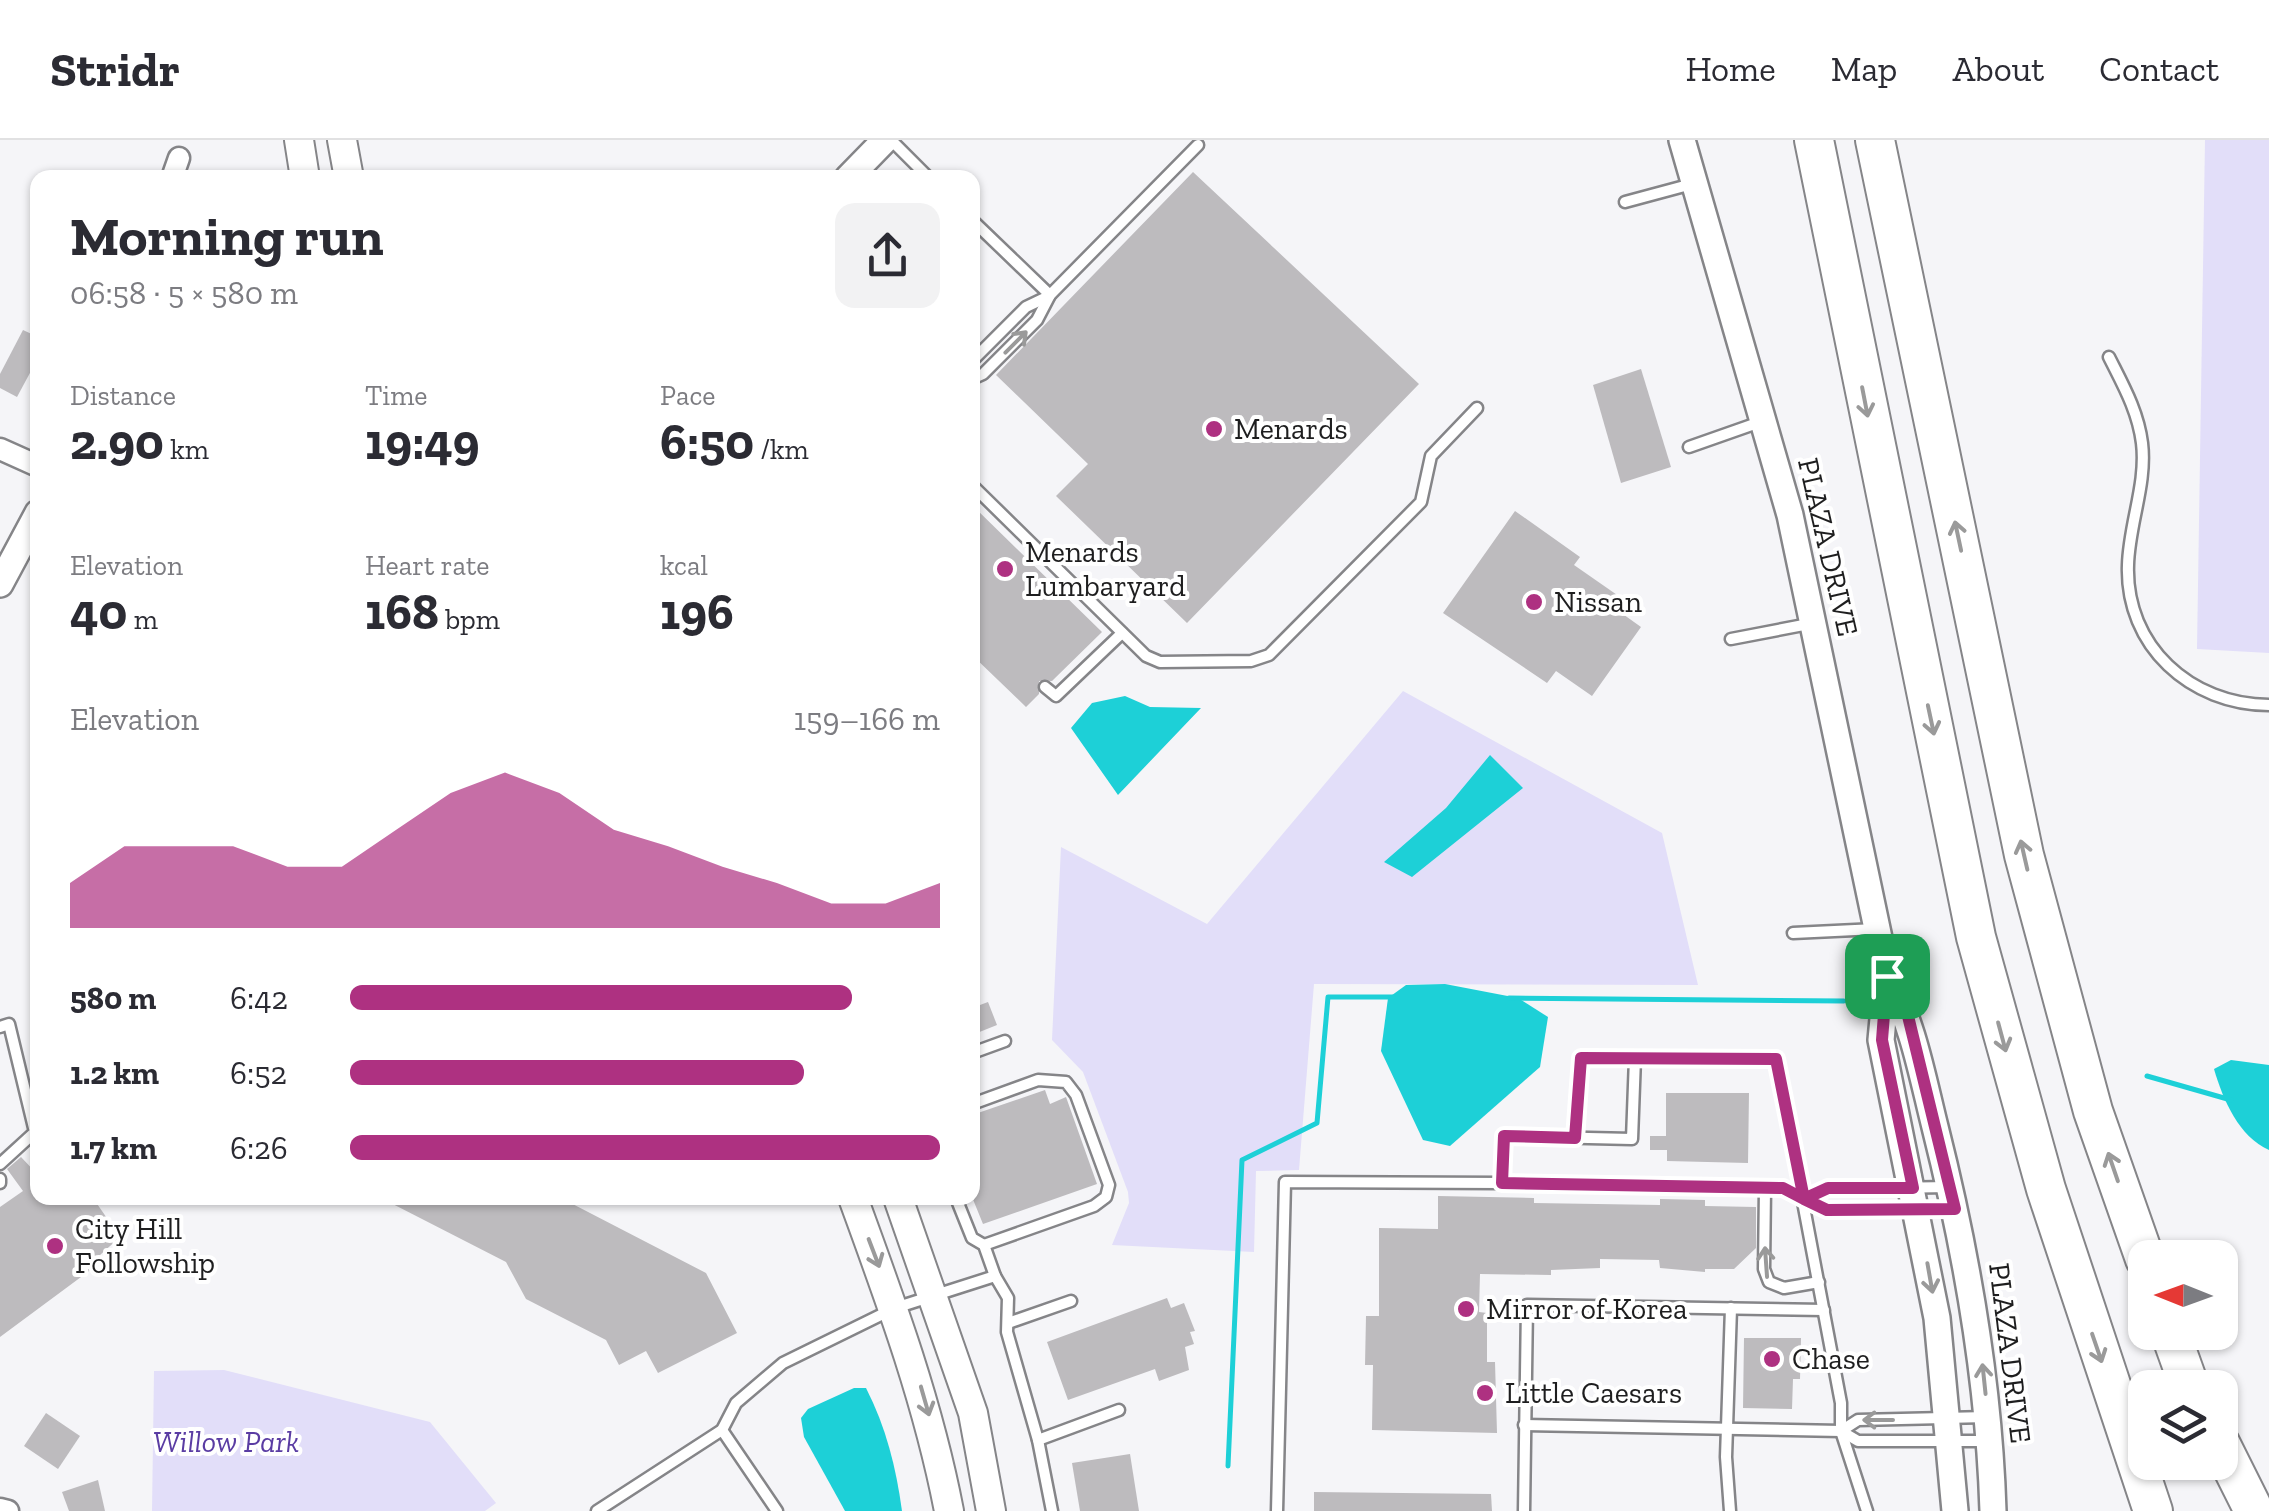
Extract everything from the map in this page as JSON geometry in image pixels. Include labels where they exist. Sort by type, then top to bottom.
[{"type":"highway","points":[[1802,140],[1846,306]]},
{"type":"highway","points":[[1814,140],[1976,938],[2046,1189],[2155,1511]]},
{"type":"highway","points":[[1875,140],[2024,855],[2094,1111],[2138,1240]]},
{"type":"highway","points":[[1898,140],[1908,295]]},
{"type":"highway","points":[[2238,1479],[2254,1511]]},
{"type":"highway","points":[[2225,1480],[2236,1511]]},
{"type":"main road","points":[[299,140],[304,170]]},
{"type":"main road","points":[[342,140],[347,170]]},
{"type":"main road","points":[[856,1205],[895,1308],[934,1432],[950,1511]]},
{"type":"main road","points":[[901,1205],[973,1413],[991,1511]]},
{"type":"street","points":[[856,170],[888,140]]},
{"type":"street","name":"PLAZA DRIVE","points":[[1682,140],[1764,420],[1814,623],[1887,976],[1882,1040],[1915,1199],[1951,1430],[1955,1511]]},
{"type":"street","points":[[0,449],[30,462]]},
{"type":"street","points":[[0,584],[30,528]]},
{"type":"street","name":"PLAZA DRIVE","points":[[1887,976],[1907,1012],[1976,1314],[1989,1429],[1993,1511]]},
{"type":"street","points":[[0,1509],[8,1511]]},
{"type":"lane","points":[[888,140],[920,170]]},
{"type":"lane","points":[[980,354],[1026,307],[1050,295],[1198,146]]},
{"type":"lane","points":[[1626,202],[1694,183]]},
{"type":"lane","points":[[980,228],[1050,295]]},
{"type":"lane","points":[[980,375],[1038,320],[1050,295]]},
{"type":"lane","points":[[2109,357],[2135,408],[2142,444],[2128,564],[2129,594],[2138,622],[2153,651],[2188,682],[2227,700],[2269,706]]},
{"type":"lane","points":[[980,493],[1146,656],[1160,662],[1251,661],[1269,655],[1421,502],[1431,456],[1477,408]]},
{"type":"lane","points":[[1689,447],[1764,420]]},
{"type":"lane","points":[[1731,639],[1814,623]]},
{"type":"lane","points":[[1046,687],[1056,696],[1122,633]]},
{"type":"lane","points":[[1081,653],[1090,663]]},
{"type":"lane","points":[[1793,933],[1877,929]]},
{"type":"lane","points":[[0,1027],[9,1024],[30,1115]]},
{"type":"lane","points":[[980,1050],[1005,1041]]},
{"type":"lane","points":[[1575,1138],[1581,1058],[1776,1059],[1841,1403],[1841,1431],[1866,1511]]},
{"type":"lane","points":[[1502,1183],[1504,1136],[1632,1139],[1635,1058]]},
{"type":"lane","points":[[980,1101],[1038,1080],[1066,1082],[1076,1095],[1109,1185],[1106,1198],[1094,1206],[984,1245]]},
{"type":"lane","points":[[0,1164],[30,1136]]},
{"type":"lane","points":[[1277,1511],[1285,1182],[1783,1188],[1827,1210],[1952,1198]]},
{"type":"lane","points":[[1766,1188],[1764,1269],[1768,1282],[1784,1288],[1819,1282]]},
{"type":"lane","points":[[1804,1199],[1828,1188],[1915,1199],[1952,1198]]},
{"type":"lane","points":[[959,1205],[972,1238],[984,1245],[1008,1298],[1008,1323],[1052,1511]]},
{"type":"lane","points":[[597,1511],[722,1430],[736,1403],[783,1363],[895,1308],[995,1276]]},
{"type":"lane","points":[[1008,1323],[1071,1301]]},
{"type":"lane","points":[[1524,1511],[1526,1305],[1824,1310]]},
{"type":"lane","points":[[1730,1511],[1731,1308]]},
{"type":"lane","points":[[1038,1440],[1119,1410]]},
{"type":"lane","points":[[1841,1431],[1858,1420],[1951,1430],[1989,1429]]},
{"type":"lane","points":[[1524,1425],[1841,1431],[1858,1441],[1989,1429]]},
{"type":"lane","points":[[722,1430],[777,1511]]},
{"type":"green space","points":[[2205,140],[2269,140],[2269,653],[2197,649]]},
{"type":"green space","points":[[1403,691],[1662,833],[1698,985],[1314,984],[1299,1170],[1256,1171],[1254,1252],[1112,1245],[1129,1203],[1128,1192],[1083,1072],[1052,1040],[1061,847],[1207,924]]},
{"type":"green space","name":"Willow Park","points":[[224,1370],[430,1422],[496,1503],[485,1511],[152,1511],[154,1371]]},
{"type":"water","points":[[1125,696],[1150,707],[1201,708],[1118,795],[1071,728],[1092,703]]},
{"type":"water","points":[[1490,755],[1523,788],[1412,877],[1384,862],[1446,808]]},
{"type":"water","points":[[1445,984],[1518,998],[1548,1017],[1540,1067],[1450,1146],[1423,1140],[1381,1051],[1388,998],[1406,985]]},
{"type":"water","points":[[2231,1060],[2269,1065],[2269,1150],[2241,1127],[2222,1093],[2214,1069]]},
{"type":"water","points":[[854,1388],[866,1388],[879,1417],[902,1511],[845,1511],[804,1437],[801,1418],[808,1409]]},
{"type":"building","name":"Menards","points":[[1193,172],[1419,384],[1187,623],[1056,496],[1088,464],[996,375]]},
{"type":"building","points":[[23,330],[30,333],[30,373],[17,397],[0,388],[0,374]]},
{"type":"building","points":[[1641,369],[1671,467],[1621,483],[1593,385]]},
{"type":"building","name":"Nissan","points":[[1515,511],[1580,557],[1574,565],[1620,597],[1613,607],[1641,627],[1592,696],[1556,671],[1547,683],[1443,613]]},
{"type":"building","name":"Menards Lumbaryard","points":[[980,513],[1102,632],[1052,681],[1039,681],[1039,694],[1026,707],[980,663]]},
{"type":"building","points":[[988,1002],[997,1025],[980,1032],[980,1005]]},
{"type":"building","points":[[1045,1090],[1050,1104],[1066,1097],[1097,1184],[983,1224],[975,1205],[980,1205],[980,1112]]},
{"type":"building","points":[[1666,1093],[1749,1093],[1748,1163],[1667,1161],[1667,1150],[1650,1150],[1650,1136],[1666,1136]]},
{"type":"building","name":"City Hill Followship","points":[[21,1157],[30,1167],[30,1205],[98,1205],[120,1237],[100,1255],[104,1260],[0,1337],[0,1207],[23,1191],[7,1169]]},
{"type":"building","points":[[1438,1196],[1534,1198],[1534,1203],[1660,1205],[1660,1199],[1705,1200],[1705,1206],[1756,1207],[1756,1248],[1734,1269],[1705,1272],[1660,1268],[1659,1260],[1600,1259],[1600,1268],[1551,1270],[1551,1275],[1480,1274],[1479,1312],[1487,1313],[1487,1362],[1495,1362],[1497,1433],[1372,1430],[1373,1365],[1365,1365],[1366,1316],[1379,1316],[1379,1228],[1438,1229]]},
{"type":"building","points":[[395,1205],[575,1205],[706,1273],[737,1333],[658,1373],[646,1351],[619,1365],[606,1340],[526,1299],[506,1262]]},
{"type":"building","points":[[1167,1298],[1171,1308],[1184,1303],[1195,1331],[1190,1332],[1194,1344],[1185,1347],[1189,1370],[1159,1381],[1155,1369],[1068,1400],[1047,1342]]},
{"type":"building","name":"Chase","points":[[1744,1338],[1801,1338],[1800,1379],[1793,1379],[1792,1409],[1743,1408]]},
{"type":"building","points":[[46,1413],[80,1436],[58,1469],[24,1446]]},
{"type":"building","points":[[1130,1454],[1139,1511],[1080,1511],[1072,1463]]},
{"type":"building","points":[[98,1480],[105,1511],[69,1511],[62,1492]]},
{"type":"building","points":[[1314,1492],[1491,1494],[1492,1511],[1314,1511]]},
{"type":"waterway","points":[[1228,1466],[1242,1160],[1317,1123],[1328,997],[1393,997]]},
{"type":"waterway","points":[[1509,998],[1844,1001]]},
{"type":"waterway","points":[[2147,1076],[2231,1100]]},
{"type":"place","name":"Menards","points":[[1214,429]]},
{"type":"place","name":"Menards Lumbaryard","points":[[1005,569]]},
{"type":"place","name":"Nissan","points":[[1534,602]]},
{"type":"place","name":"City Hill Followship","points":[[55,1246]]},
{"type":"place","name":"Mirror of Korea","points":[[1466,1309]]},
{"type":"place","name":"Chase","points":[[1772,1359]]},
{"type":"place","name":"Little Caesars","points":[[1485,1393]]},
{"type":"route","points":[[1887,976],[1882,1040],[1913,1188],[1828,1188],[1804,1199],[1783,1188],[1502,1183],[1504,1136],[1575,1138],[1577,1068],[1581,1058],[1776,1059],[1804,1199],[1827,1210],[1955,1209],[1907,1012],[1887,976]]}]
